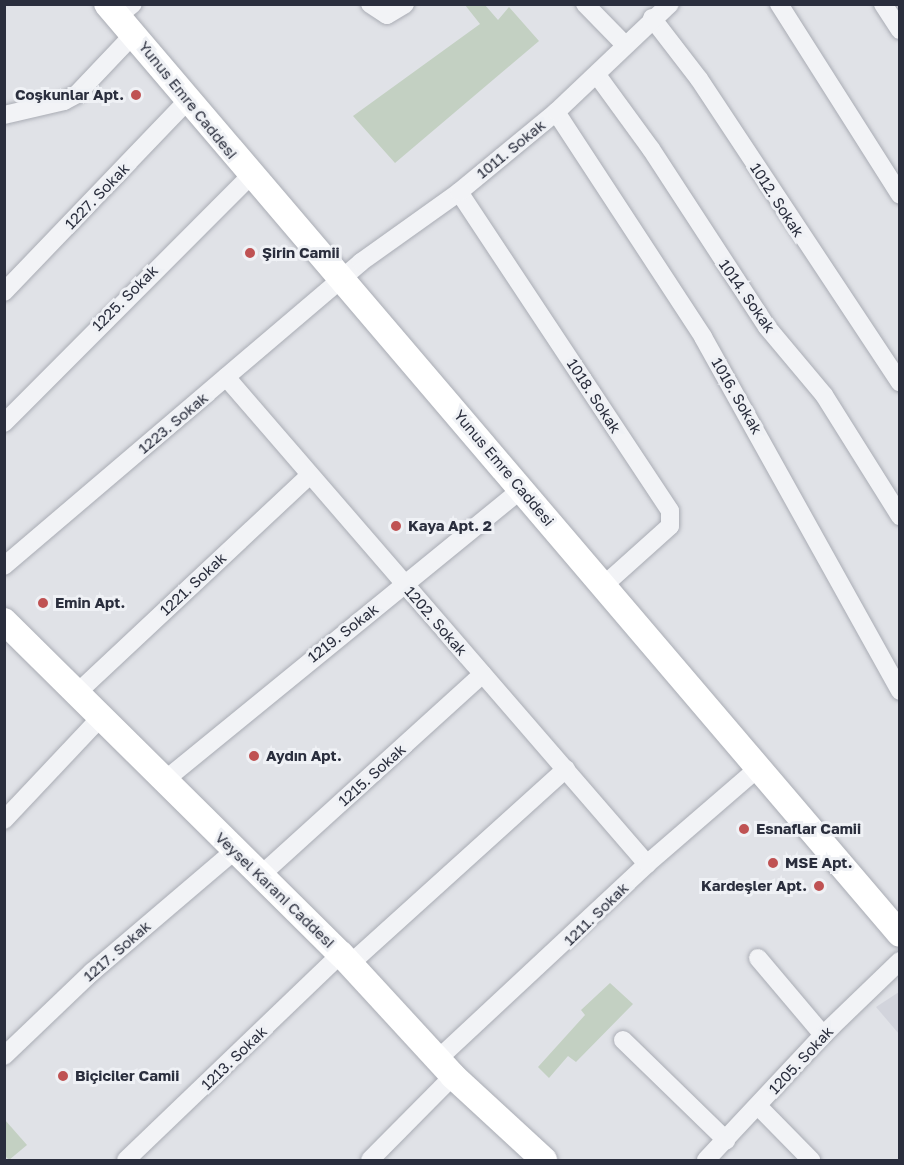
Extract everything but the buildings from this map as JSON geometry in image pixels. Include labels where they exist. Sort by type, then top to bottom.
[{"type":"main road","name":"Yunus Emre Caddesi","points":[[123,15],[250,176],[523,488],[602,587],[756,770],[896,921]]},
{"type":"main road","name":"Veysel Karani Caddesi","points":[[4,621],[345,959],[445,1068],[544,1161]]},
{"type":"street","points":[[370,4],[387,15],[405,4]]},
{"type":"street","points":[[585,4],[624,45]]},
{"type":"street","name":"1011. Sokak","points":[[342,281],[361,262],[459,192],[556,112],[597,75],[652,18],[670,4]]},
{"type":"street","points":[[779,4],[900,195]]},
{"type":"street","points":[[883,4],[900,30]]},
{"type":"street","points":[[4,115],[64,101],[76,94],[123,15]]},
{"type":"street","name":"1012. Sokak","points":[[652,18],[699,79],[900,383]]},
{"type":"street","name":"1014. Sokak","points":[[597,75],[651,149],[767,327],[824,395],[900,516]]},
{"type":"street","name":"1227. Sokak","points":[[4,292],[189,99]]},
{"type":"street","name":"1016. Sokak","points":[[556,112],[726,375],[900,691]]},
{"type":"street","name":"1225. Sokak","points":[[4,423],[250,176]]},
{"type":"street","name":"1018. Sokak","points":[[459,192],[670,511],[670,525],[602,587]]},
{"type":"street","name":"1223. Sokak","points":[[4,566],[342,281]]},
{"type":"street","name":"1202. Sokak","points":[[226,377],[647,864]]},
{"type":"street","name":"1221. Sokak","points":[[77,693],[310,475]]},
{"type":"street","name":"1219. Sokak","points":[[165,780],[523,488]]},
{"type":"street","name":"1215. Sokak","points":[[261,875],[483,674]]},
{"type":"street","points":[[4,820],[101,717]]},
{"type":"street","name":"1213. Sokak","points":[[126,1161],[345,959],[566,769]]},
{"type":"street","name":"1211. Sokak","points":[[370,1161],[445,1068],[647,864],[756,770]]},
{"type":"street","name":"1217. Sokak","points":[[4,1056],[92,972],[234,851]]},
{"type":"street","points":[[758,958],[823,1035]]},
{"type":"street","name":"1205. Sokak","points":[[706,1161],[823,1035],[900,962]]},
{"type":"street","points":[[623,1040],[726,1140]]},
{"type":"street","points":[[758,1106],[811,1161]]},
{"type":"shaded area","points":[[899,992],[899,1034],[876,1007]]},
{"type":"green space","points":[[465,5],[485,5],[498,20],[509,7],[539,41],[395,163],[353,116],[480,24]]},
{"type":"green space","points":[[610,983],[633,1004],[576,1062],[568,1056],[549,1078],[538,1067],[585,1015],[581,1010]]},
{"type":"green space","points":[[5,1120],[27,1145],[9,1160],[5,1156]]},
{"type":"place","name":"Coşkunlar Apt.","points":[[136,95]]},
{"type":"place","name":"Şirin Camii","points":[[250,253]]},
{"type":"place","name":"Kaya Apt. 2","points":[[396,526]]},
{"type":"place","name":"Emin Apt.","points":[[43,603]]},
{"type":"place","name":"Aydın Apt.","points":[[254,756]]},
{"type":"place","name":"Esnaflar Camii","points":[[744,829]]},
{"type":"place","name":"MSE Apt.","points":[[773,863]]},
{"type":"place","name":"Kardeşler Apt.","points":[[819,886]]},
{"type":"place","name":"Biçiciler Camii","points":[[63,1076]]}]
